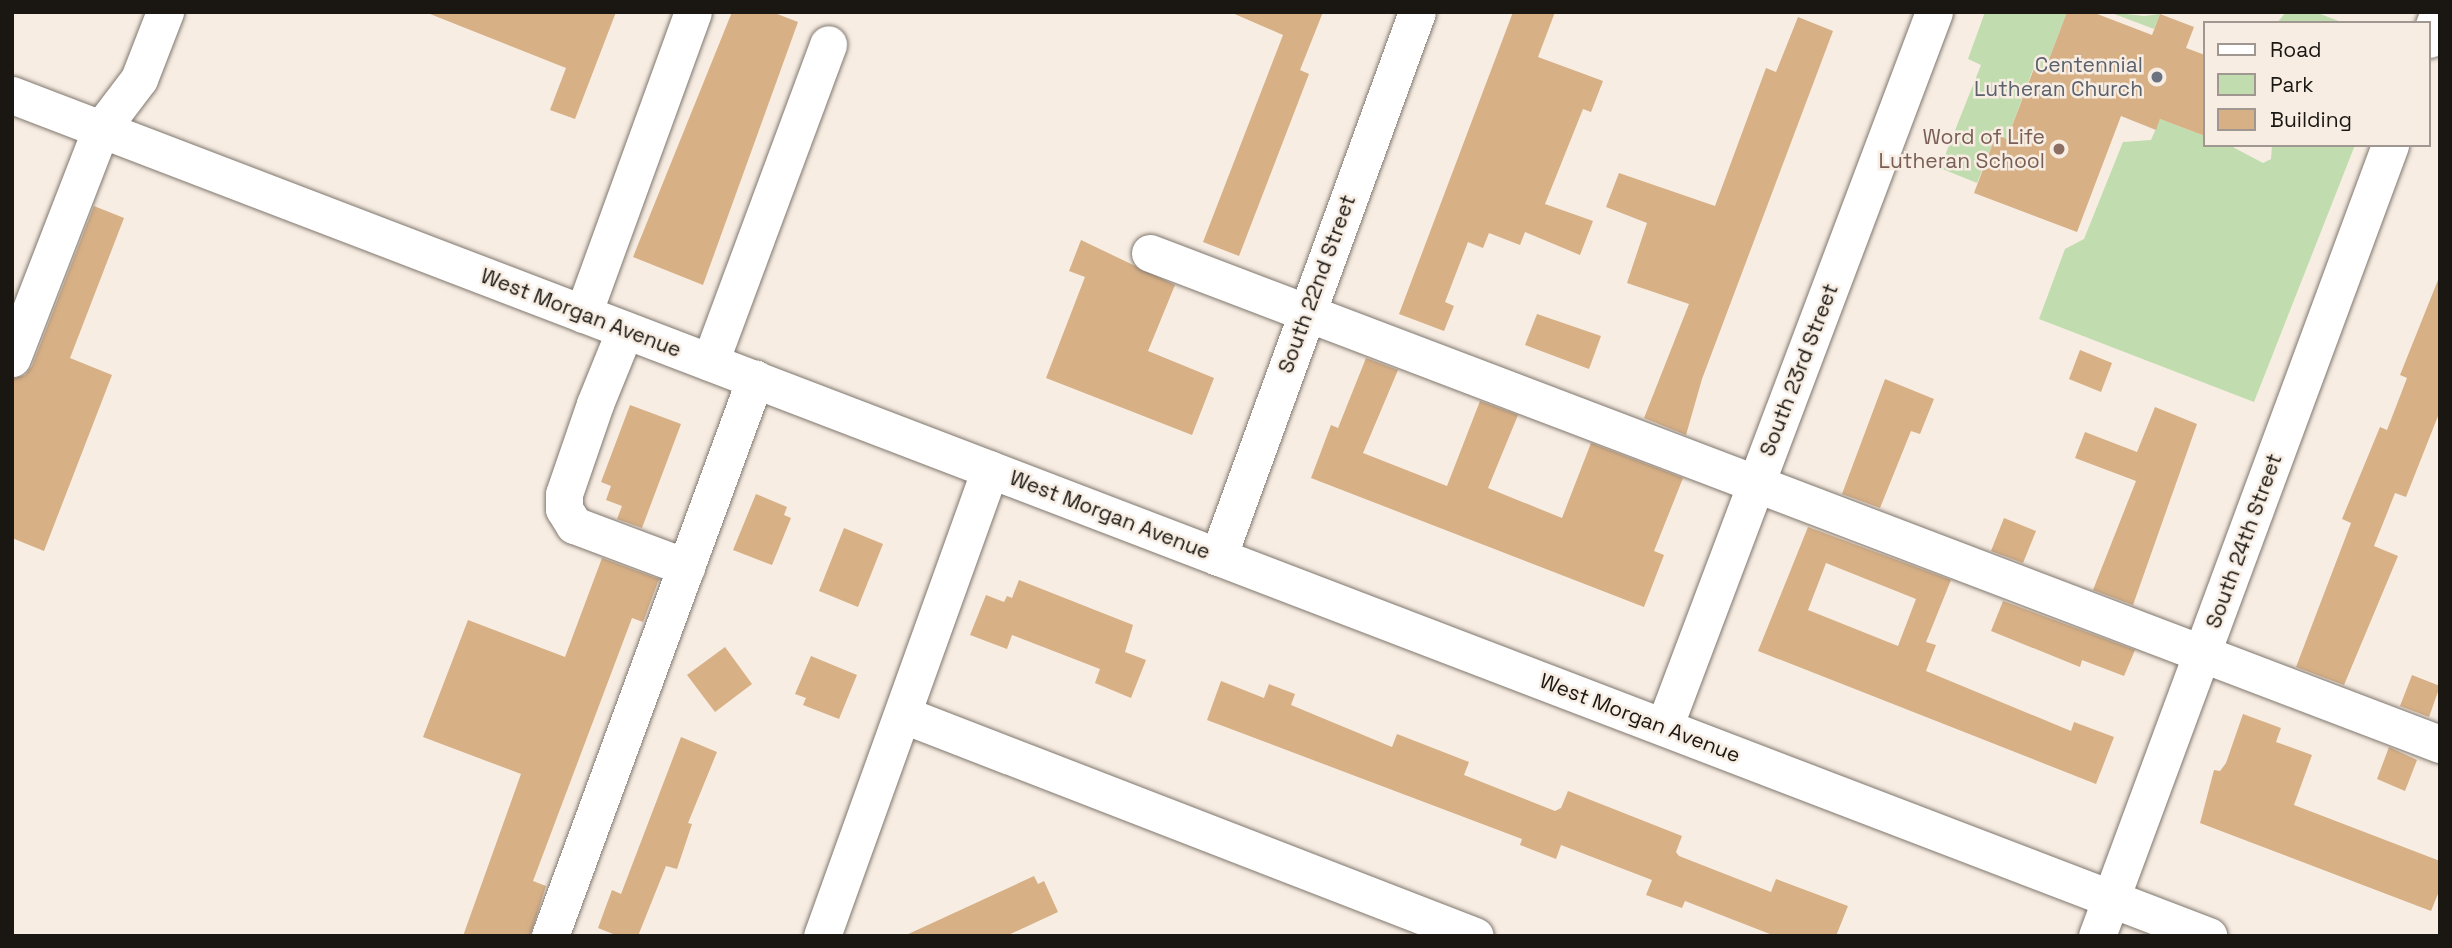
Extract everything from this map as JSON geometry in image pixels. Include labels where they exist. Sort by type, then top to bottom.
[{"type":"street","points":[[12,358],[101,129],[139,79],[165,12]]},
{"type":"street","points":[[583,314],[693,12]]},
{"type":"street","name":"South 22nd Street","points":[[1218,557],[1417,12]]},
{"type":"street","name":"South 23rd Street","points":[[1664,727],[1934,12]]},
{"type":"street","points":[[709,362],[828,44]]},
{"type":"street","name":"West Morgan Avenue","points":[[12,95],[2209,936]]},
{"type":"street","name":"South 24th Street","points":[[2097,936],[2389,147]]},
{"type":"street","points":[[1150,253],[2440,744]]},
{"type":"street","points":[[625,330],[595,404],[564,494],[564,509],[574,524],[686,567]]},
{"type":"street","points":[[550,936],[755,379]]},
{"type":"street","points":[[822,936],[904,715],[990,469]]},
{"type":"street","points":[[904,715],[1475,936]]},
{"type":"green space","points":[[1985,12],[2067,12],[2045,70],[2034,67],[2007,139],[1996,135],[1977,183],[1940,168],[1981,65],[1968,59]]},
{"type":"green space","points":[[2109,12],[2144,16],[2160,14],[2154,29]]},
{"type":"green space","points":[[2286,12],[2315,12],[2339,21],[2279,21]]},
{"type":"green space","points":[[2160,119],[2204,136],[2204,147],[2233,147],[2263,163],[2271,159],[2272,147],[2354,147],[2254,402],[2039,319],[2065,249],[2084,239],[2123,142],[2151,140]]},
{"type":"building","points":[[425,12],[616,12],[575,119],[550,110],[566,68]]},
{"type":"building","points":[[732,12],[772,12],[798,22],[703,285],[633,257]]},
{"type":"building","points":[[1230,12],[1323,12],[1300,70],[1309,74],[1239,256],[1203,242],[1283,35]]},
{"type":"building","points":[[1513,12],[1555,12],[1538,57],[1603,81],[1591,112],[1583,109],[1545,204],[1593,221],[1580,255],[1525,232],[1520,245],[1489,233],[1483,248],[1468,242],[1445,302],[1454,306],[1444,331],[1399,314]]},
{"type":"building","points":[[2067,12],[2092,12],[2152,35],[2160,14],[2194,27],[2186,48],[2204,55],[2204,136],[2160,119],[2156,130],[2121,116],[2077,232],[1974,193],[1996,135],[2007,139],[2035,66],[2045,70]]},
{"type":"building","points":[[1798,17],[1833,31],[1702,379],[1686,435],[1644,418],[1689,304],[1627,283],[1647,223],[1606,207],[1619,173],[1715,206],[1766,68],[1776,72]]},
{"type":"building","points":[[94,206],[124,218],[70,358],[112,375],[44,551],[12,538],[12,379],[25,375],[32,366]]},
{"type":"building","points":[[1081,240],[1175,285],[1148,351],[1214,378],[1192,435],[1046,378],[1085,277],[1069,271]]},
{"type":"building","points":[[2438,280],[2440,411],[2406,497],[2395,493],[2374,546],[2398,556],[2344,685],[2296,667],[2351,523],[2342,519],[2380,427],[2387,430],[2407,378],[2400,375]]},
{"type":"building","points":[[1537,314],[1601,336],[1589,369],[1525,345]]},
{"type":"building","points":[[2080,350],[2112,363],[2101,392],[2069,379]]},
{"type":"building","points":[[1366,358],[1398,370],[1363,453],[1447,486],[1480,401],[1518,415],[1488,488],[1562,518],[1591,443],[1683,478],[1654,551],[1664,555],[1644,607],[1311,478],[1331,425],[1338,428]]},
{"type":"building","points":[[1885,379],[1934,399],[1920,434],[1911,431],[1880,508],[1842,494]]},
{"type":"building","points":[[630,405],[681,424],[642,528],[617,519],[622,506],[606,500],[611,486],[601,482]]},
{"type":"building","points":[[2155,407],[2197,424],[2133,605],[2093,590],[2136,481],[2075,458],[2085,432],[2137,452]]},
{"type":"building","points":[[756,494],[787,507],[784,515],[791,518],[772,565],[733,550]]},
{"type":"building","points":[[2004,518],[2036,531],[2023,563],[1991,551]]},
{"type":"building","points":[[1808,527],[1951,580],[1926,642],[1936,645],[1926,671],[2071,731],[2074,722],[2114,737],[2096,784],[1758,651]],"holes":[[[1826,563],[1916,599],[1898,646],[1808,610]]]},
{"type":"building","points":[[844,528],[883,544],[858,607],[819,591]]},
{"type":"building","points":[[602,558],[659,579],[643,622],[632,618],[533,881],[546,886],[530,936],[463,936],[521,774],[423,737],[468,620],[565,657]]},
{"type":"building","points":[[1019,580],[1133,625],[1125,652],[1146,660],[1131,698],[1095,683],[1100,669],[1012,635],[1007,649],[970,635],[986,595],[1004,602],[1007,596],[1012,598]]},
{"type":"building","points":[[2003,601],[2135,650],[2124,676],[2082,660],[2080,667],[1991,631]]},
{"type":"building","points":[[725,647],[752,684],[715,712],[687,675]]},
{"type":"building","points":[[811,656],[857,675],[839,719],[803,705],[806,698],[795,694]]},
{"type":"building","points":[[2412,675],[2440,686],[2429,717],[2400,706]]},
{"type":"building","points":[[1221,681],[1264,698],[1269,684],[1295,694],[1291,705],[1392,747],[1397,734],[1469,762],[1464,775],[1555,811],[1561,808],[1568,791],[1682,836],[1676,852],[1679,856],[1771,892],[1776,879],[1848,906],[1836,936],[1775,936],[1685,901],[1682,908],[1646,895],[1652,880],[1561,845],[1556,859],[1520,845],[1522,839],[1207,720]]},
{"type":"building","points":[[2243,714],[2281,728],[2276,742],[2312,755],[2294,805],[2440,861],[2440,889],[2431,911],[2200,823],[2214,770],[2220,771],[2226,763]]},
{"type":"building","points":[[681,737],[717,752],[688,823],[692,824],[677,869],[666,866],[638,936],[618,936],[598,928],[612,890],[621,894]]},
{"type":"building","points":[[2389,747],[2417,760],[2405,791],[2377,779]]},
{"type":"building","points":[[1034,876],[1038,884],[1044,881],[1058,912],[1006,936],[904,936]]},
{"type":"place","name":"Centennial Lutheran Church","points":[[2157,77]]},
{"type":"place","name":"Word of Life Lutheran School","points":[[2059,149]]}]
